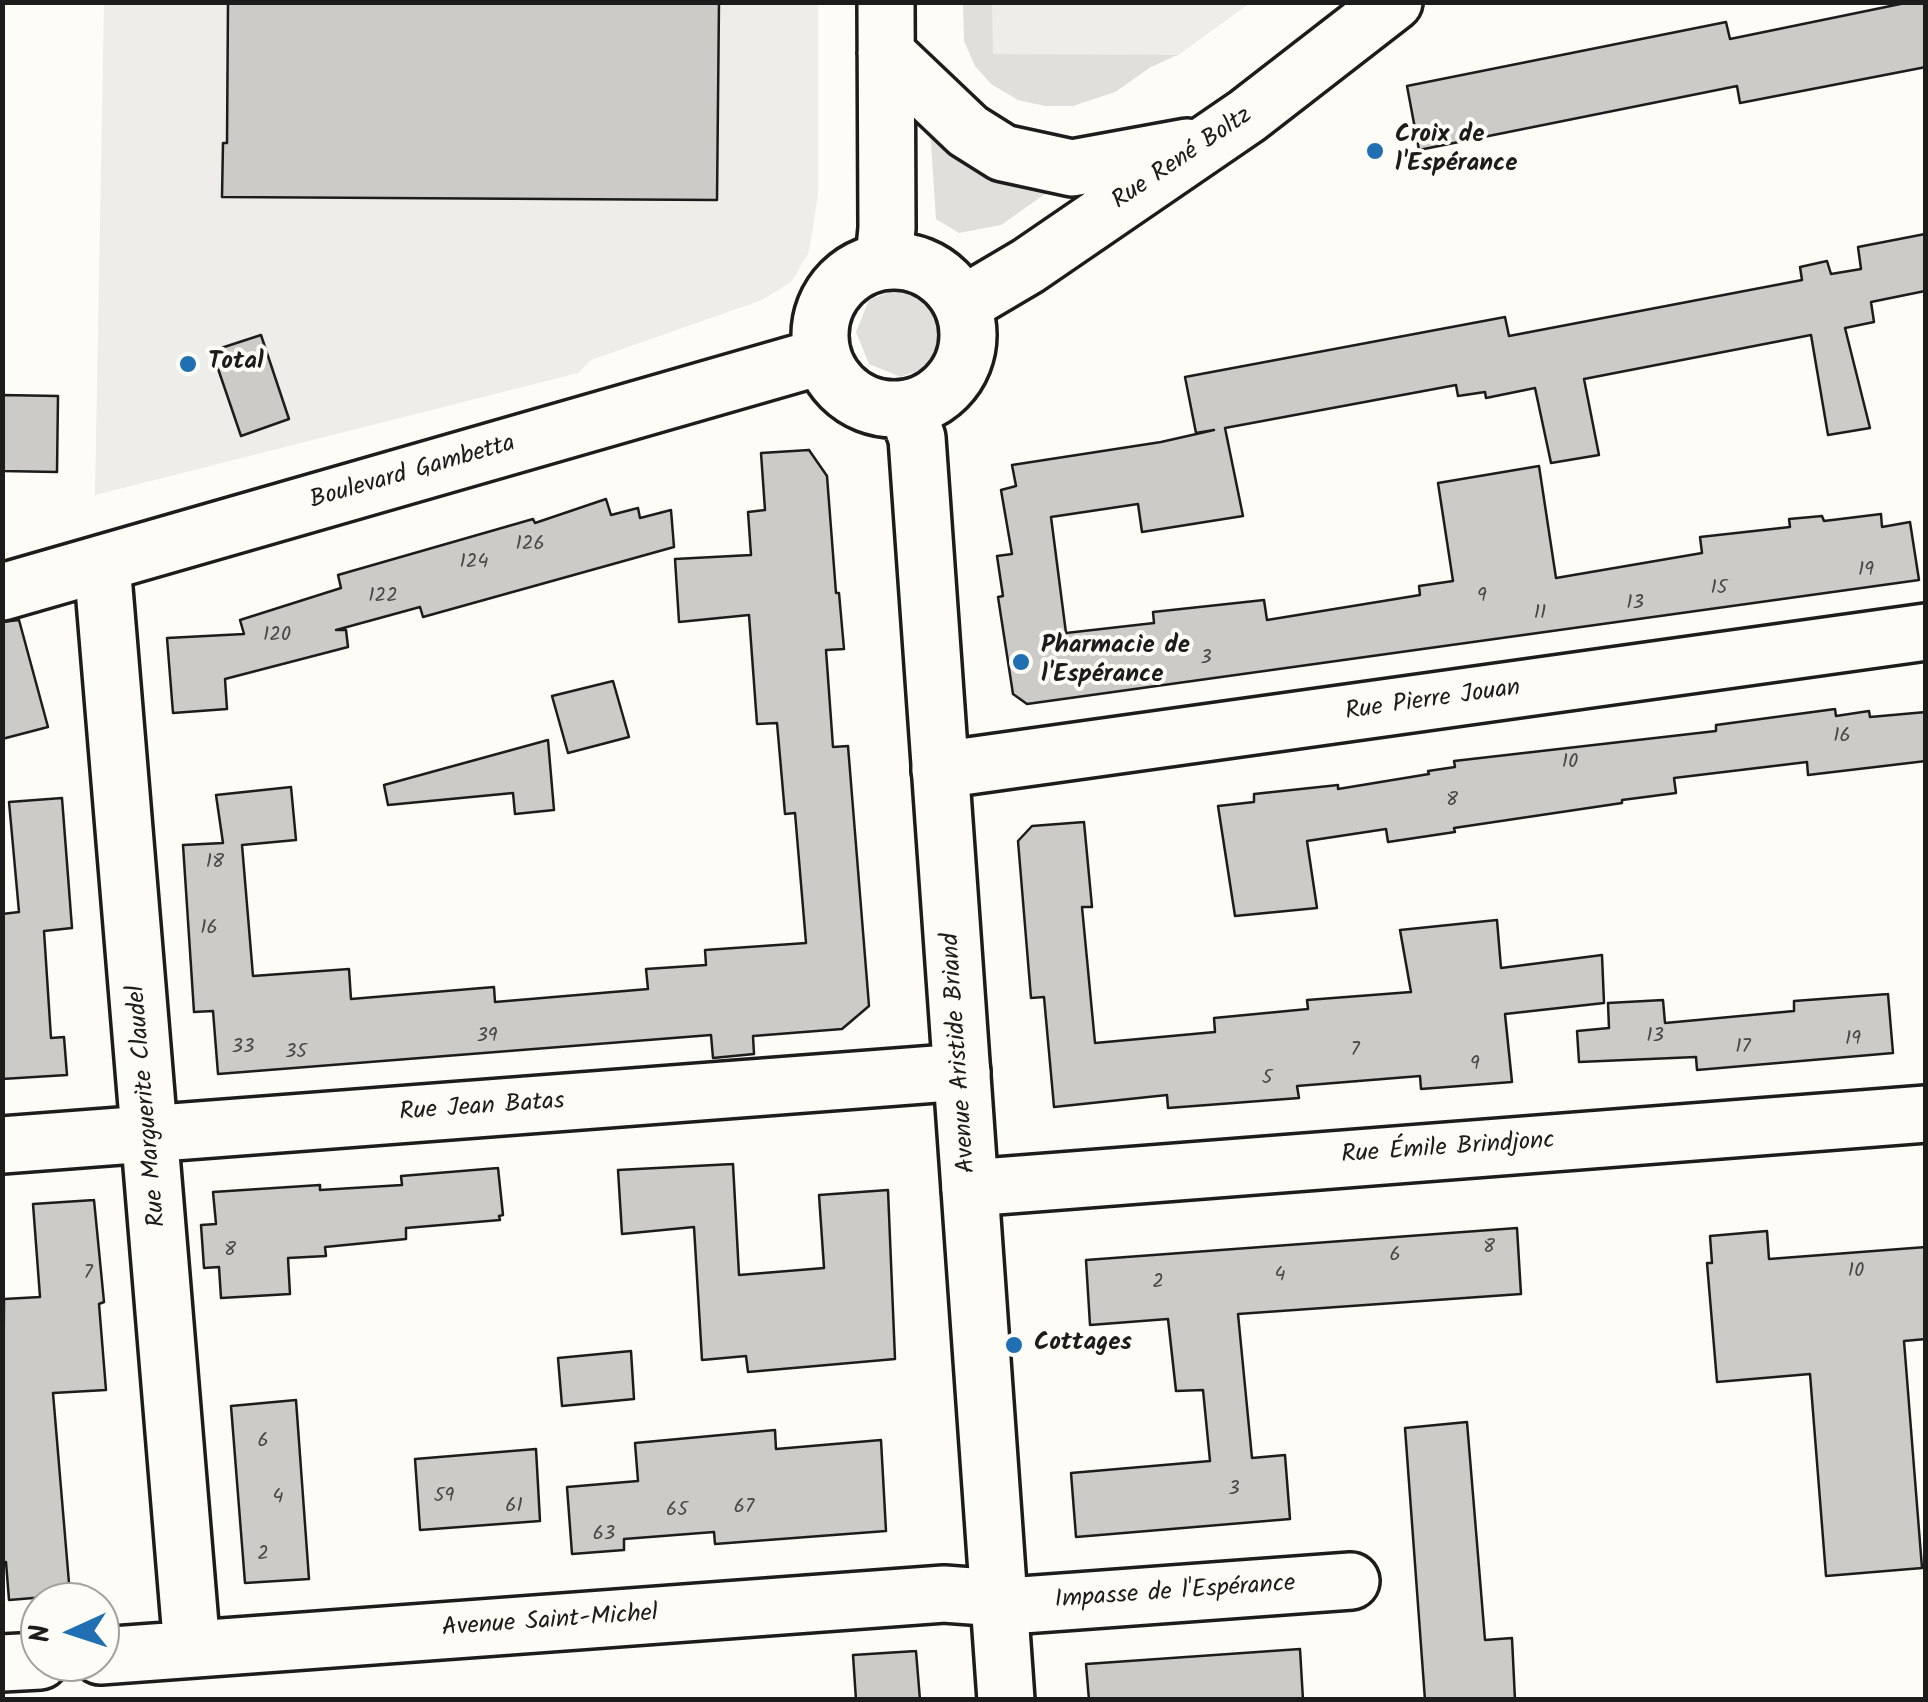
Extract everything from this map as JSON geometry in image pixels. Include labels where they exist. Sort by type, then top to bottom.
[{"type":"street","name":"Rue René Boltz","points":[[962,305],[1028,266],[1305,74],[1394,2]]},
{"type":"street","points":[[886,28],[968,131],[1003,153],[1072,168],[1204,144]]},
{"type":"street","points":[[884,260],[886,28]]},
{"type":"street","points":[[884,260],[908,261],[931,270],[949,285],[962,305],[968,338],[960,370],[928,401],[906,408],[885,408],[855,397],[832,375],[823,356],[820,330],[826,306],[839,284],[860,268],[884,260]]},
{"type":"street","name":"Boulevard Gambetta","points":[[2,592],[823,356]]},
{"type":"street","name":"Avenue Aristide Briand","points":[[906,408],[918,438],[1006,1700]]},
{"type":"street","name":"Rue Marguerite Claudel","points":[[102,564],[192,1649]]},
{"type":"street","name":"Rue Pierre Jouan","points":[[940,770],[1926,632]]},
{"type":"street","name":"Rue Jean Batas","points":[[2,1144],[962,1072]]},
{"type":"street","name":"Rue Émile Brindjonc","points":[[970,1188],[1926,1114]]},
{"type":"street","name":"Impasse de l'Espérance","points":[[999,1598],[1022,1605],[1351,1581]]},
{"type":"street","name":"Avenue Saint-Michel","points":[[120,1654],[944,1594],[999,1598]]},
{"type":"shaded area","points":[[104,3],[818,3],[818,195],[809,252],[792,281],[762,300],[591,360],[578,373],[95,495]]},
{"type":"shaded area","points":[[963,3],[992,3],[993,54],[1177,55],[1151,67],[1115,92],[1073,106],[1045,106],[1018,100],[991,84],[975,66],[964,41]]},
{"type":"shaded area","points":[[992,3],[1250,3],[1177,56],[992,54]]},
{"type":"shaded area","points":[[930,128],[1052,189],[1001,225],[959,233],[936,219]]},
{"type":"shaded area","points":[[902,287],[933,300],[946,333],[933,365],[901,377],[869,364],[856,332],[869,300]]},
{"type":"building","points":[[228,2],[719,2],[717,200],[222,197],[223,143],[227,143]]},
{"type":"building","points":[[1926,2],[1926,67],[1740,103],[1737,86],[1419,150],[1407,86],[1726,22],[1730,39]]},
{"type":"building","points":[[1925,234],[1925,291],[1871,302],[1874,322],[1845,328],[1870,428],[1828,435],[1811,335],[1584,379],[1599,455],[1551,463],[1535,388],[1486,398],[1485,392],[1458,396],[1456,385],[1225,428],[1243,516],[1142,532],[1138,504],[1051,517],[1066,633],[1154,623],[1153,612],[1264,600],[1267,620],[1420,595],[1419,586],[1453,581],[1438,483],[1539,466],[1556,578],[1702,553],[1700,537],[1790,527],[1789,519],[1822,516],[1824,521],[1881,514],[1882,527],[1910,522],[1919,580],[1027,704],[1013,694],[998,597],[1003,596],[997,556],[1012,554],[1001,490],[1016,486],[1012,465],[1214,430],[1196,433],[1185,377],[1505,317],[1509,336],[1802,280],[1800,267],[1827,261],[1831,274],[1861,269],[1858,247]]},
{"type":"building","points":[[261,335],[289,419],[241,436],[212,351]]},
{"type":"building","points":[[2,395],[58,396],[57,472],[2,471]]},
{"type":"building","points":[[809,450],[827,476],[844,649],[826,650],[833,747],[848,746],[869,1006],[842,1029],[753,1036],[754,1054],[713,1058],[711,1035],[218,1074],[213,1011],[194,1012],[183,845],[223,843],[216,795],[291,787],[296,840],[242,845],[253,976],[349,969],[351,999],[494,987],[495,1002],[648,989],[646,969],[706,965],[705,950],[806,943],[795,813],[785,814],[777,723],[757,724],[749,615],[679,622],[675,559],[751,555],[748,512],[765,510],[761,453]]},
{"type":"building","points":[[606,499],[611,515],[638,508],[640,518],[671,510],[674,547],[423,617],[420,607],[336,630],[346,630],[348,647],[225,679],[227,709],[173,713],[167,638],[244,634],[240,620],[341,588],[338,575],[533,519],[535,523]]},
{"type":"building","points":[[19,620],[48,727],[2,739],[2,622]]},
{"type":"building","points":[[613,681],[629,737],[568,753],[552,696]]},
{"type":"building","points":[[1835,709],[1836,716],[1869,711],[1870,717],[1926,712],[1926,761],[1808,775],[1807,762],[1674,778],[1676,793],[1454,828],[1455,832],[1388,842],[1386,829],[1307,841],[1317,908],[1235,916],[1218,806],[1254,802],[1254,794],[1338,785],[1338,789],[1429,774],[1428,771],[1455,767],[1454,761],[1716,731],[1716,725]]},
{"type":"building","points":[[548,740],[554,810],[515,814],[513,793],[388,805],[384,785]]},
{"type":"building","points":[[62,798],[72,928],[44,931],[51,1038],[64,1037],[67,1075],[2,1079],[2,914],[19,912],[9,802]]},
{"type":"building","points":[[1084,822],[1092,907],[1082,907],[1095,1043],[1215,1032],[1214,1018],[1308,1009],[1307,1000],[1411,992],[1400,930],[1497,920],[1501,968],[1602,955],[1604,1003],[1505,1014],[1512,1082],[1421,1089],[1420,1076],[1297,1086],[1299,1098],[1168,1108],[1167,1095],[1054,1107],[1044,997],[1031,998],[1018,841],[1032,826]]},
{"type":"building","points":[[1888,994],[1893,1053],[1697,1070],[1696,1057],[1579,1062],[1577,1031],[1609,1028],[1608,1003],[1663,1000],[1665,1023],[1794,1011],[1794,1001]]},
{"type":"building","points":[[733,1164],[739,1275],[824,1268],[819,1195],[888,1190],[895,1359],[748,1372],[746,1356],[702,1360],[694,1227],[622,1234],[618,1170]]},
{"type":"building","points":[[498,1168],[503,1215],[500,1220],[406,1228],[406,1239],[325,1247],[326,1256],[288,1258],[290,1294],[221,1298],[219,1267],[204,1268],[201,1225],[216,1224],[213,1192],[320,1185],[320,1190],[402,1185],[401,1176]]},
{"type":"building","points":[[94,1200],[104,1302],[99,1304],[106,1390],[53,1393],[69,1582],[20,1582],[20,1599],[9,1600],[6,1562],[2,1562],[4,1299],[40,1297],[33,1204]]},
{"type":"building","points":[[1517,1228],[1521,1294],[1238,1314],[1252,1458],[1285,1455],[1290,1519],[1076,1537],[1071,1473],[1210,1461],[1203,1390],[1176,1391],[1168,1319],[1090,1325],[1086,1260]]},
{"type":"building","points":[[1767,1231],[1769,1259],[1926,1247],[1926,1339],[1904,1341],[1922,1568],[1826,1576],[1810,1374],[1717,1382],[1707,1263],[1712,1263],[1710,1236]]},
{"type":"building","points":[[631,1351],[634,1399],[562,1406],[558,1358]]},
{"type":"building","points":[[296,1400],[309,1579],[245,1583],[231,1406]]},
{"type":"building","points":[[1467,1422],[1485,1640],[1512,1638],[1515,1700],[1425,1700],[1405,1428]]},
{"type":"building","points":[[775,1430],[776,1449],[881,1440],[886,1531],[715,1544],[714,1532],[624,1539],[624,1550],[572,1554],[567,1487],[638,1481],[635,1443]]},
{"type":"building","points":[[536,1449],[540,1521],[420,1530],[415,1459]]},
{"type":"building","points":[[1300,1649],[1303,1700],[1089,1700],[1086,1664]]},
{"type":"building","points":[[916,1651],[920,1700],[856,1700],[853,1655]]},
{"type":"place","name":"Croix de l'Espérance","points":[[1375,151]]},
{"type":"place","name":"Total","points":[[188,364]]},
{"type":"place","name":"Pharmacie de l'Espérance","points":[[1021,662]]},
{"type":"place","name":"Cottages","points":[[1014,1345]]}]
